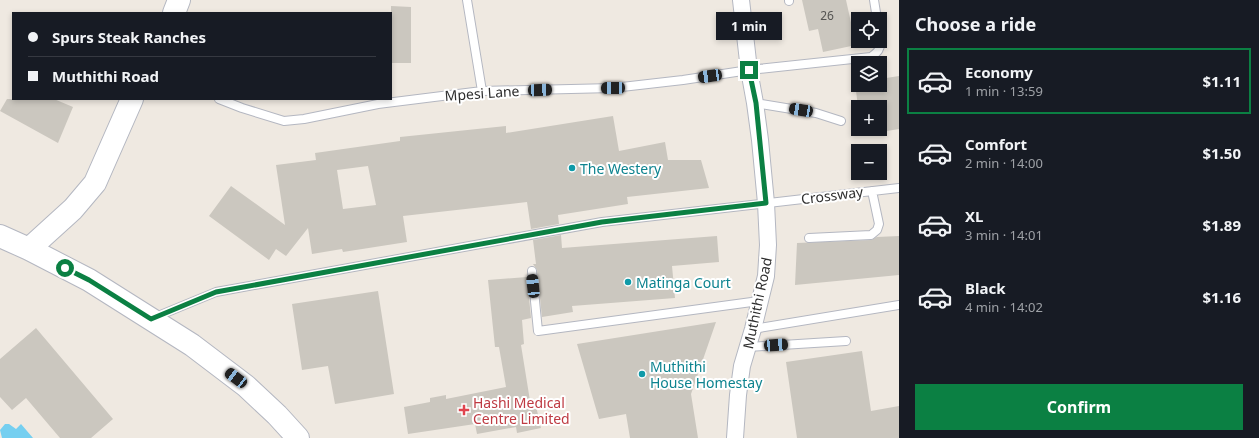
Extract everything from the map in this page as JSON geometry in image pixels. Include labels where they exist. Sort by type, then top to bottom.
[{"type":"main road","points":[[174,12],[179,0]]},
{"type":"main road","points":[[29,249],[74,209],[95,183],[132,100]]},
{"type":"main road","points":[[0,236],[89,280],[192,345],[246,386],[277,415],[298,438]]},
{"type":"street","name":"Muthithi Road","points":[[735,438],[742,366],[754,329],[759,301],[766,276],[768,245],[766,203],[756,103],[749,70],[741,0]]},
{"type":"lane","points":[[468,0],[482,91]]},
{"type":"lane","points":[[874,0],[876,12]]},
{"type":"lane","name":"Mpesi Lane","points":[[222,100],[284,121],[304,119],[378,104],[482,91],[613,88],[683,80],[749,70],[871,57],[878,52],[880,48]]},
{"type":"lane","points":[[756,103],[816,113],[841,121]]},
{"type":"lane","name":"Crossway","points":[[151,319],[216,292],[602,222],[899,188]]},
{"type":"lane","points":[[808,238],[871,235],[877,230],[878,224],[872,191]]},
{"type":"lane","points":[[532,271],[538,331],[759,301]]},
{"type":"lane","points":[[754,329],[899,306]]},
{"type":"lane","points":[[748,347],[846,341]]},
{"type":"water","points":[[5,424],[9,424],[16,429],[21,424],[33,438],[2,438],[0,430]]},
{"type":"building","points":[[802,0],[846,0],[851,22],[851,46],[823,52],[818,29],[809,31]]},
{"type":"building","points":[[391,6],[411,7],[411,63],[392,63]]},
{"type":"building","points":[[899,76],[899,129],[887,131],[887,100],[857,100],[856,92],[887,92],[887,78]]},
{"type":"building","points":[[7,99],[56,100],[73,107],[58,143],[0,111]]},
{"type":"building","points":[[613,116],[619,151],[665,142],[668,160],[701,160],[709,188],[627,197],[628,204],[558,215],[559,224],[531,229],[527,202],[403,216],[407,242],[343,252],[342,249],[312,254],[308,228],[286,256],[276,249],[269,260],[209,216],[231,186],[285,225],[276,165],[316,160],[315,153],[400,141],[400,137],[506,126],[506,133]],"holes":[[[368,166],[376,205],[343,209],[337,170]]]},
{"type":"building","name":"Matinga Court","points":[[561,235],[562,248],[717,236],[719,262],[672,266],[675,298],[572,306],[573,312],[542,317],[537,270],[533,264],[536,264],[533,240]]},
{"type":"building","points":[[899,236],[899,275],[795,285],[797,243],[871,240],[877,237]]},
{"type":"building","points":[[527,277],[531,318],[522,320],[524,344],[521,345],[531,407],[536,406],[541,428],[517,433],[516,427],[477,434],[475,424],[408,434],[404,407],[430,402],[430,398],[446,395],[446,399],[506,387],[499,347],[495,347],[488,280]]},
{"type":"building","points":[[378,291],[394,394],[335,404],[328,366],[302,370],[292,304]]},
{"type":"building","name":"Muthithi House Homestay","points":[[716,322],[691,394],[698,438],[630,438],[626,414],[599,419],[577,344]]},
{"type":"building","points":[[36,328],[113,419],[91,438],[60,438],[26,398],[12,410],[0,397],[0,359]]},
{"type":"building","points":[[862,351],[871,411],[899,406],[899,438],[797,438],[786,362]]},
{"type":"place","name":"The Westery","points":[[572,168]]},
{"type":"place","name":"Matinga Court","points":[[628,282]]},
{"type":"place","name":"Muthithi House Homestay","points":[[642,374]]},
{"type":"place","name":"Hashi Medical Centre Limited","points":[[464,410]]},
{"type":"route","points":[[65,268],[89,280],[151,319],[216,292],[602,222],[766,203],[756,103],[749,70]]}]
